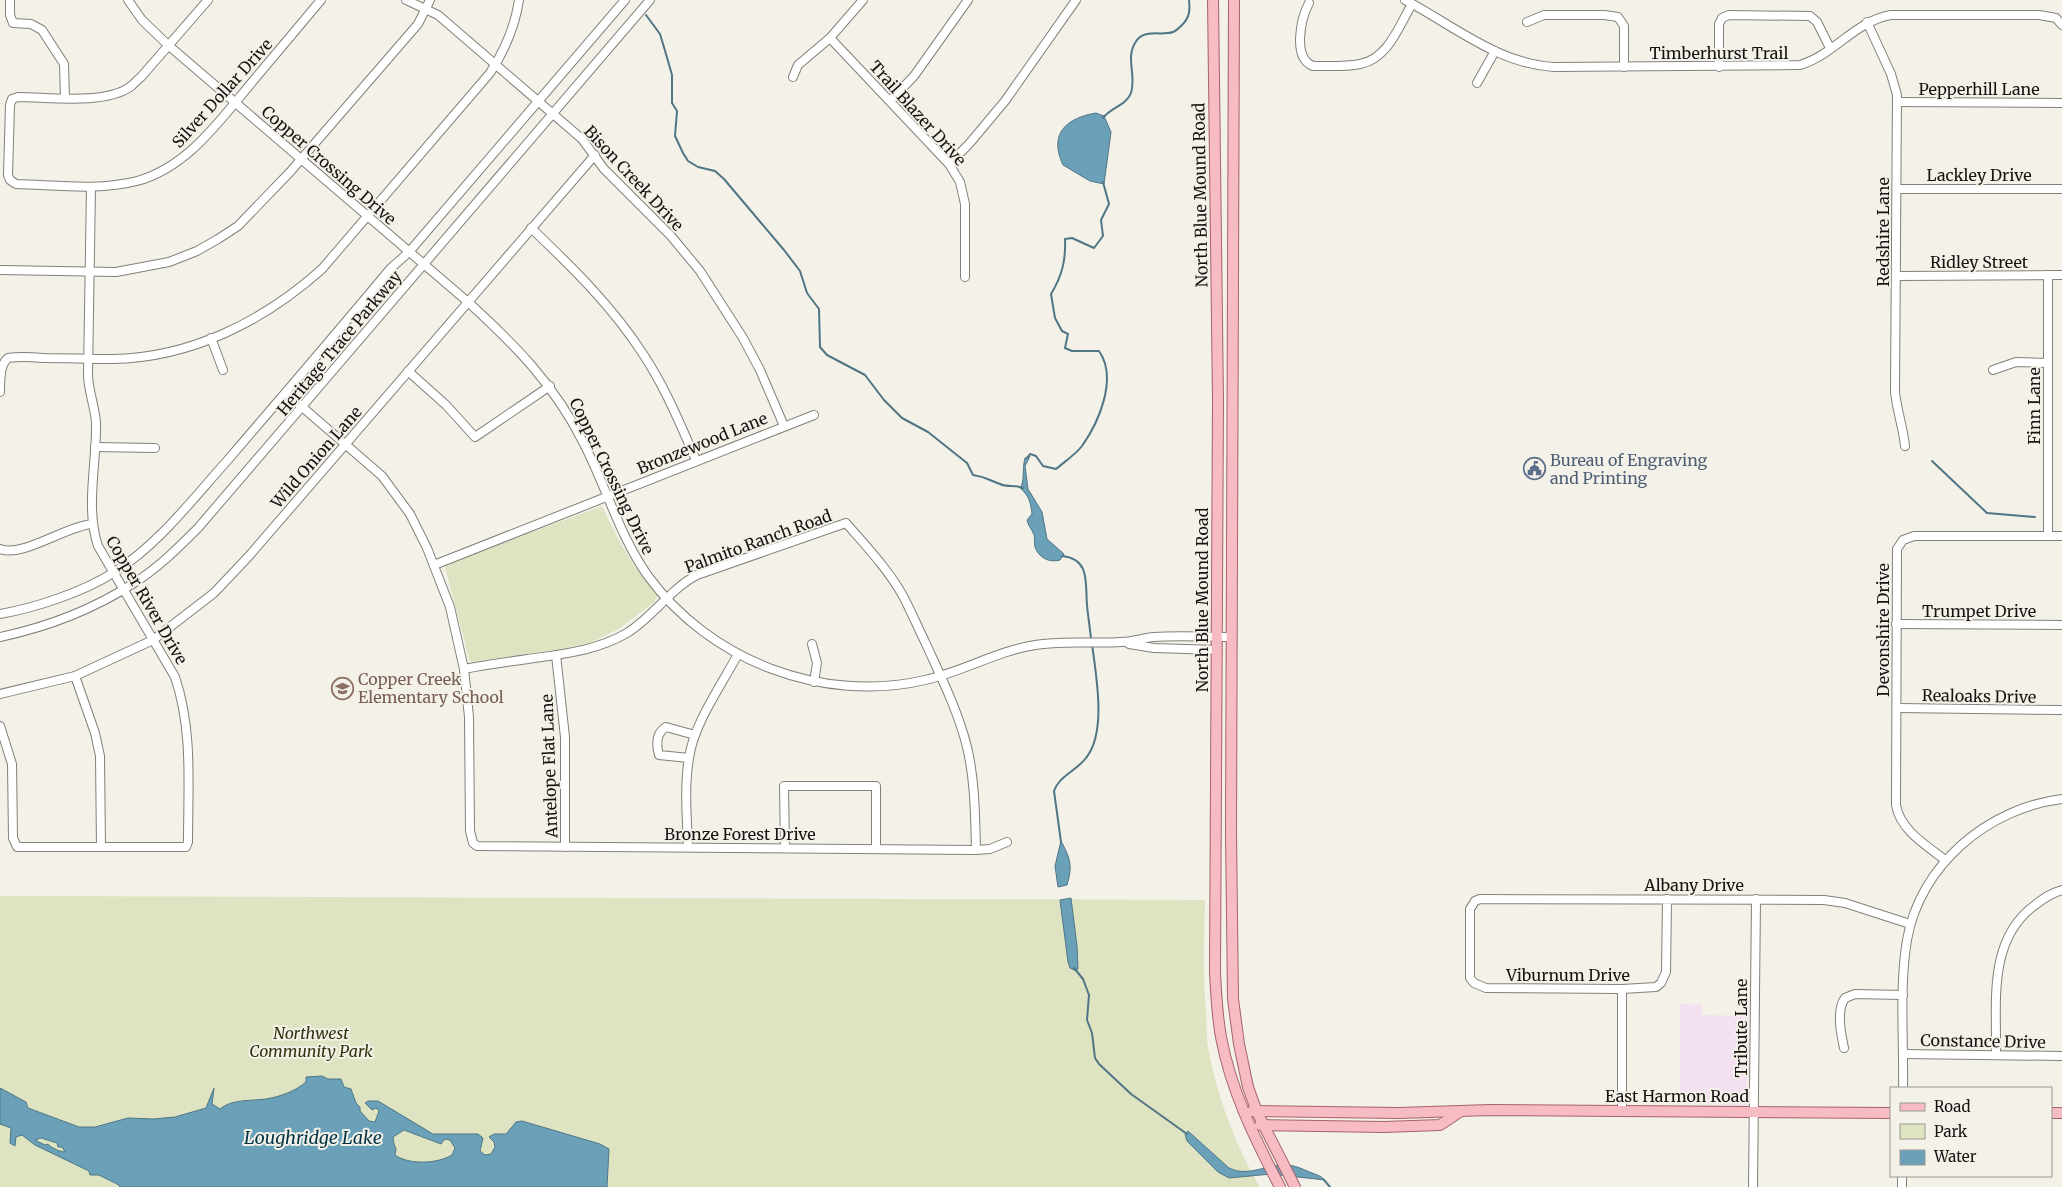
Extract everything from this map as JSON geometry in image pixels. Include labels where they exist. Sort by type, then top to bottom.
[{"type":"main road","name":"North Blue Mound Road","points":[[1213,0],[1218,391],[1215,972],[1217,1011],[1228,1067],[1243,1111],[1280,1187]]},
{"type":"main road","name":"North Blue Mound Road","points":[[1234,0],[1231,637],[1233,998],[1248,1087],[1257,1112],[1296,1187]]},
{"type":"main road","name":"East Harmon Road","points":[[1243,1111],[1400,1113],[1462,1111],[1890,1113]]},
{"type":"main road","points":[[1249,1126],[1384,1127],[1440,1125],[1462,1111]]},
{"type":"street","points":[[10,0],[10,15],[13,23],[31,24],[42,30],[64,64],[66,98],[104,96],[129,88],[208,0]]},
{"type":"street","name":"Copper Crossing Drive","points":[[128,0],[142,20],[168,45],[424,264],[512,342],[550,386],[579,433],[632,550],[650,578],[693,623],[738,654],[767,668],[814,682],[856,687],[888,686],[941,676],[1022,647],[1065,642],[1122,642],[1154,637],[1231,637]]},
{"type":"street","name":"Silver Dollar Drive","points":[[66,98],[18,97],[12,99],[10,105],[8,175],[10,180],[16,184],[91,187],[113,186],[138,181],[157,174],[178,162],[192,150],[321,0]]},
{"type":"street","name":"Bison Creek Drive","points":[[406,0],[427,8],[438,15],[582,139],[604,169],[671,236],[705,278],[743,338],[760,370],[784,426]]},
{"type":"street","points":[[0,270],[90,273],[144,268],[169,262],[197,251],[238,226],[301,159],[418,24],[430,0]]},
{"type":"street","points":[[0,392],[1,366],[4,360],[14,357],[121,358],[162,353],[211,338],[249,323],[301,288],[322,269],[496,64],[511,34],[519,0]]},
{"type":"street","name":"Heritage Trace Parkway","points":[[0,614],[37,606],[68,594],[113,573],[147,548],[286,392],[390,269],[409,252],[625,0]]},
{"type":"street","name":"Heritage Trace Parkway","points":[[0,637],[53,622],[123,589],[161,564],[198,528],[650,0]]},
{"type":"street","points":[[793,77],[798,65],[830,38],[864,0]]},
{"type":"street","points":[[890,101],[914,76],[968,0]]},
{"type":"street","points":[[949,164],[969,144],[1005,101],[1076,0]]},
{"type":"street","points":[[1309,4],[1302,21],[1301,54],[1308,64],[1313,66],[1355,65],[1370,61],[1388,46],[1408,2]]},
{"type":"street","name":"Timberhurst Trail","points":[[1408,2],[1511,59],[1537,66],[1719,67],[1800,65],[1808,63],[1867,22],[1891,15],[2039,15],[2056,18],[2062,25]]},
{"type":"street","points":[[1527,22],[1544,15],[1604,15],[1618,17],[1624,26],[1624,67]]},
{"type":"street","points":[[1719,67],[1719,24],[1722,18],[1730,15],[1810,16],[1817,22],[1830,48]]},
{"type":"street","name":"Redshire Lane","points":[[1867,22],[1894,81],[1897,102],[1895,392],[1905,446]]},
{"type":"street","name":"Trail Blazer Drive","points":[[830,38],[949,164],[960,182],[965,204],[965,277]]},
{"type":"street","points":[[1477,83],[1495,51]]},
{"type":"street","name":"Pepperhill Lane","points":[[1897,102],[2062,103]]},
{"type":"street","name":"Wild Onion Lane","points":[[0,694],[75,676],[153,640],[194,610],[231,576],[595,155]]},
{"type":"street","name":"Copper River Drive","points":[[91,187],[88,390],[96,422],[92,524],[98,546],[175,677],[187,724],[188,842],[186,848],[101,848]]},
{"type":"street","name":"Lackley Drive","points":[[1896,189],[2062,189]]},
{"type":"street","points":[[530,228],[586,281],[634,340],[665,392],[696,460]]},
{"type":"street","name":"Finn Lane","points":[[2048,275],[2048,536]]},
{"type":"street","name":"Ridley Street","points":[[1896,276],[2062,275]]},
{"type":"street","points":[[211,338],[223,370]]},
{"type":"street","points":[[1993,370],[2016,362],[2048,362]]},
{"type":"street","points":[[408,371],[446,405],[475,437],[550,386]]},
{"type":"street","points":[[286,392],[382,476],[402,501],[420,529],[450,608],[464,668]]},
{"type":"street","name":"Bronzewood Lane","points":[[434,565],[814,415]]},
{"type":"street","points":[[95,447],[155,448]]},
{"type":"street","name":"Palmito Ranch Road","points":[[464,668],[586,650],[618,638],[649,617],[680,586],[697,575],[846,523],[881,564],[903,596],[941,676],[960,723],[967,748],[975,802],[976,850]]},
{"type":"street","points":[[0,549],[10,551],[35,545],[74,527],[92,524]]},
{"type":"street","name":"Devonshire Drive","points":[[1945,860],[1908,829],[1899,817],[1896,805],[1897,549],[1903,540],[1914,536],[2062,536]]},
{"type":"street","name":"Trumpet Drive","points":[[1896,624],[2062,625]]},
{"type":"street","name":"Copper Crossing Drive","points":[[1122,642],[1154,648],[1217,650]]},
{"type":"street","points":[[812,644],[817,663],[814,682]]},
{"type":"street","points":[[688,847],[689,758],[695,735],[738,654]]},
{"type":"street","name":"Antelope Flat Lane","points":[[556,655],[565,737],[565,847]]},
{"type":"street","name":"Bronze Forest Drive","points":[[464,668],[469,717],[470,831],[473,843],[477,846],[976,850],[990,849],[1007,842]]},
{"type":"street","points":[[0,726],[12,764],[13,838],[17,847],[101,848],[100,756],[95,733],[75,676]]},
{"type":"street","name":"Realoaks Drive","points":[[1897,708],[2062,710]]},
{"type":"street","points":[[689,758],[660,755],[657,739],[666,727],[695,735]]},
{"type":"street","points":[[785,848],[784,786],[876,786],[876,848]]},
{"type":"street","points":[[1903,1087],[1904,960],[1910,924],[1924,892],[1945,860],[1974,834],[2008,814],[2045,801],[2062,799]]},
{"type":"street","points":[[1996,1055],[1997,980],[2005,942],[2014,926],[2027,910],[2051,893],[2062,890]]},
{"type":"street","name":"Albany Drive","points":[[1475,901],[1488,898],[1835,900],[1910,924]]},
{"type":"street","name":"Viburnum Drive","points":[[1475,901],[1470,909],[1469,973],[1474,983],[1486,988],[1622,989],[1656,987],[1664,978],[1666,972],[1667,899]]},
{"type":"street","name":"Tribute Lane","points":[[1753,1187],[1756,899]]},
{"type":"street","points":[[1622,989],[1622,1111]]},
{"type":"street","points":[[1844,1048],[1841,1032],[1841,1006],[1845,998],[1855,994],[1903,995]]},
{"type":"street","name":"Constance Drive","points":[[1904,1054],[2062,1056]]},
{"type":"shaded area","points":[[1680,1004],[1702,1005],[1702,1015],[1748,1016],[1747,1105],[1680,1104]]},
{"type":"green space","points":[[602,506],[627,553],[641,575],[658,596],[653,603],[617,630],[592,642],[560,649],[470,662],[445,567],[450,563]]},
{"type":"green space","name":"Northwest Community Park","points":[[0,896],[1205,900],[1204,971],[1208,1048],[1216,1084],[1228,1120],[1260,1187],[0,1187]]},
{"type":"water","points":[[1096,113],[1104,116],[1111,132],[1104,184],[1090,181],[1063,165],[1059,154],[1059,136],[1063,129],[1076,119]]},
{"type":"water","points":[[1030,456],[1025,466],[1028,489],[1042,512],[1047,539],[1064,554],[1060,560],[1048,560],[1039,554],[1035,547],[1034,535],[1027,520],[1032,514],[1031,507],[1029,500],[1020,488],[1025,458]]},
{"type":"water","points":[[1061,841],[1068,857],[1070,872],[1067,885],[1058,887],[1055,866]]},
{"type":"water","points":[[1071,898],[1078,969],[1074,970],[1070,968],[1068,962],[1060,900]]},
{"type":"water","name":"Loughridge Lake","points":[[322,1076],[328,1079],[341,1079],[344,1087],[351,1089],[356,1103],[360,1107],[360,1111],[369,1121],[375,1122],[379,1111],[376,1108],[372,1110],[365,1103],[368,1101],[378,1101],[433,1134],[478,1134],[483,1138],[480,1151],[485,1155],[491,1154],[495,1147],[494,1142],[489,1137],[494,1134],[506,1134],[516,1122],[522,1121],[600,1144],[609,1149],[607,1187],[120,1187],[99,1175],[90,1175],[89,1171],[35,1145],[22,1135],[16,1137],[15,1146],[10,1143],[11,1128],[0,1124],[0,1088],[26,1102],[28,1108],[79,1127],[95,1127],[128,1118],[153,1119],[175,1117],[206,1108],[214,1088],[212,1104],[220,1109],[235,1102],[271,1098],[297,1088],[306,1082],[306,1077]],"holes":[[[404,1130],[441,1144],[445,1139],[450,1140],[455,1148],[452,1155],[431,1162],[415,1162],[395,1155],[396,1149],[393,1137]],[[41,1138],[57,1143],[58,1147],[62,1147],[65,1152],[35,1140]]]},
{"type":"water","points":[[1188,1131],[1229,1168],[1236,1171],[1251,1171],[1288,1165],[1302,1169],[1325,1180],[1271,1174],[1229,1178],[1218,1172],[1187,1141],[1185,1134]]},
{"type":"waterway","points":[[1103,118],[1126,101],[1131,93],[1133,80],[1131,53],[1137,40],[1145,35],[1169,33],[1177,30],[1188,16],[1189,0]]},
{"type":"waterway","points":[[646,15],[660,34],[672,75],[672,103],[677,111],[675,136],[683,153],[688,161],[698,167],[715,171],[724,179],[800,271],[807,293],[819,309],[820,347],[827,355],[865,375],[884,400],[902,418],[928,432],[967,463],[973,475],[1003,485],[1023,488]]},
{"type":"waterway","points":[[1027,458],[1030,454],[1036,456],[1043,466],[1056,469],[1082,446],[1100,413],[1104,400],[1107,374],[1099,351],[1072,351],[1065,348],[1068,334],[1062,331],[1055,318],[1051,294],[1062,268],[1065,254],[1065,239],[1072,238],[1094,248],[1103,236],[1101,220],[1109,204],[1103,182]]},
{"type":"waterway","points":[[1932,461],[1987,513],[2035,517]]},
{"type":"waterway","points":[[1062,556],[1078,562],[1085,574],[1091,639]]},
{"type":"waterway","points":[[1061,842],[1054,791],[1060,781],[1086,758],[1096,734],[1098,703],[1092,644]]},
{"type":"waterway","points":[[1074,968],[1083,979],[1089,995],[1087,1020],[1092,1033],[1095,1058],[1099,1064],[1131,1094],[1187,1134]]},
{"type":"waterway","points":[[1324,1180],[1330,1187]]},
{"type":"place","name":"Bureau of Engraving and Printing","points":[[1534,469]]},
{"type":"place","name":"Copper Creek Elementary School","points":[[342,688]]}]
